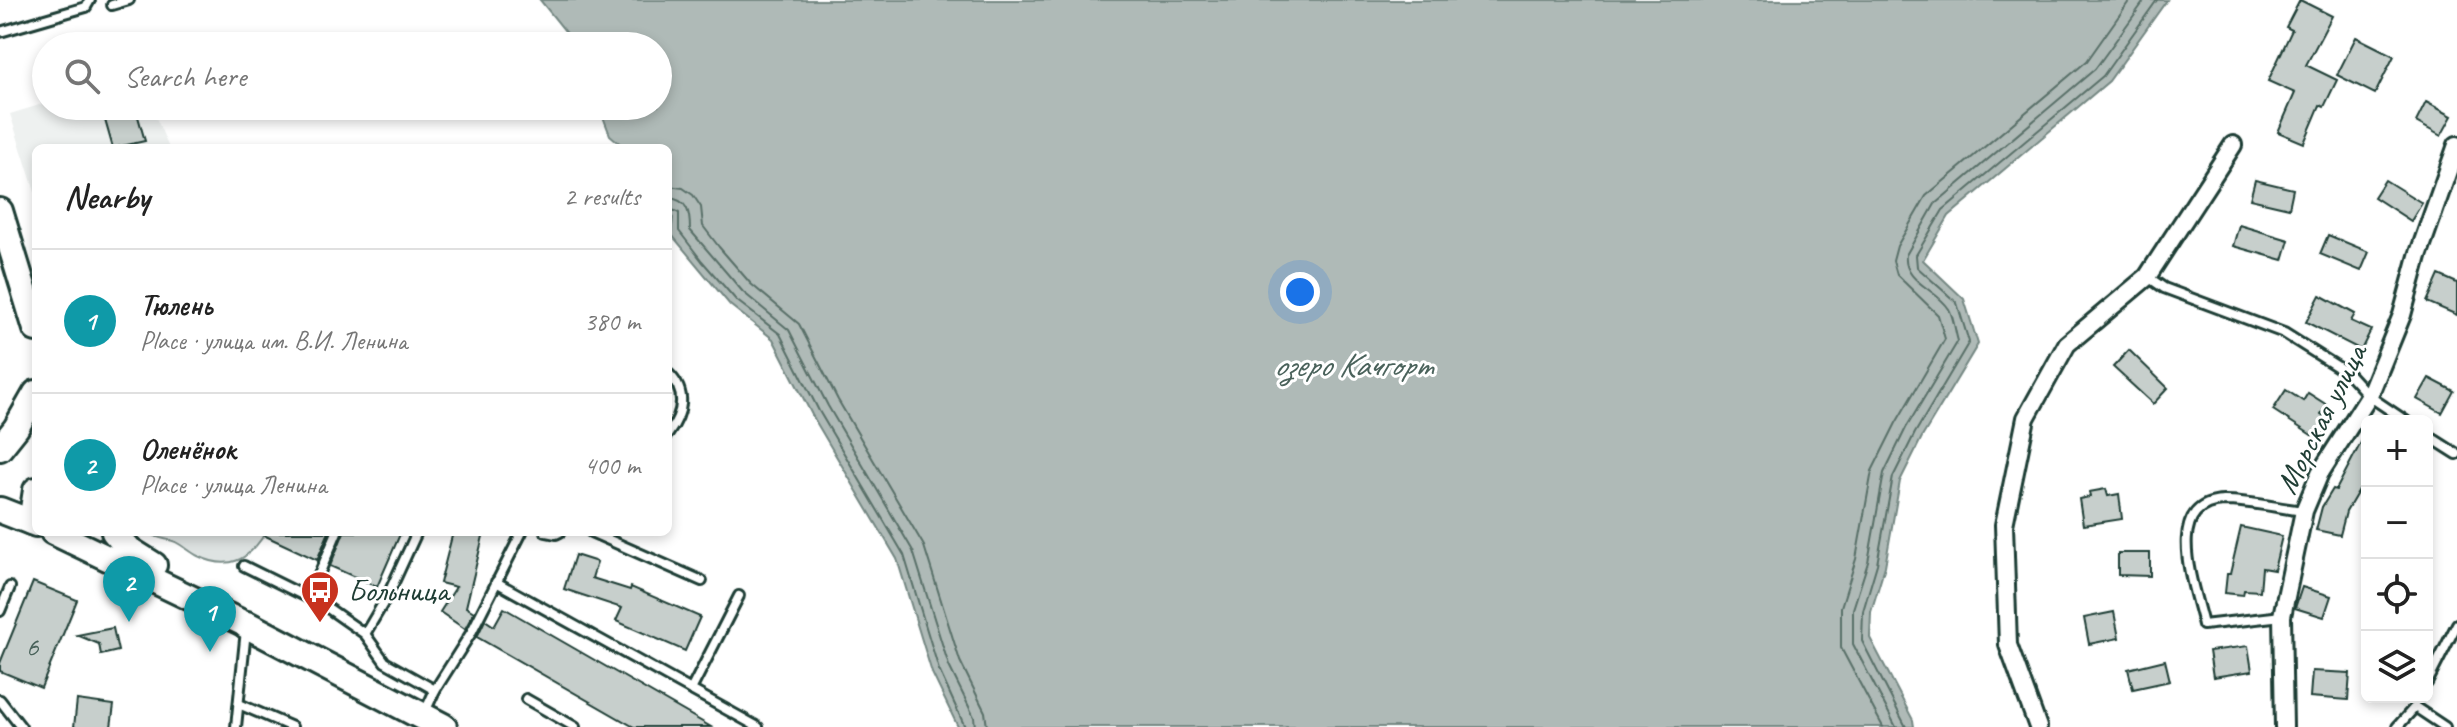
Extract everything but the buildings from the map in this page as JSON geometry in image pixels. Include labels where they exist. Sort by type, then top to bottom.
[{"type":"main road","points":[[0,211],[32,316]]},
{"type":"main road","points":[[0,448],[32,400]]},
{"type":"main road","points":[[0,510],[32,523]]},
{"type":"main road","points":[[62,536],[247,625],[433,722]]},
{"type":"main road","points":[[118,536],[130,550],[247,625]]},
{"type":"street","points":[[2038,727],[2008,645],[2004,525],[2026,418],[2067,344],[2147,277],[2233,145]]},
{"type":"street","name":"Морская улица","points":[[2284,727],[2282,616],[2304,511],[2320,473],[2369,396],[2402,315],[2418,256],[2457,145]]},
{"type":"lane","points":[[0,32],[86,7],[90,0]]},
{"type":"lane","points":[[112,5],[129,0]]},
{"type":"lane","points":[[2147,277],[2164,288],[2284,333],[2349,374],[2369,396],[2397,415]]},
{"type":"lane","points":[[672,377],[680,396],[682,412],[672,428]]},
{"type":"lane","points":[[2433,439],[2457,454]]},
{"type":"lane","points":[[2282,616],[2203,625],[2185,545],[2187,524],[2196,512],[2209,504],[2224,501],[2304,511]]},
{"type":"lane","points":[[309,598],[335,536]]},
{"type":"lane","points":[[365,634],[388,595],[415,536]]},
{"type":"lane","points":[[433,722],[435,690],[471,633],[520,536]]},
{"type":"lane","points":[[600,536],[702,581]]},
{"type":"lane","points":[[244,566],[309,598],[365,634],[385,662],[435,690]]},
{"type":"lane","points":[[496,582],[758,727]]},
{"type":"lane","points":[[0,611],[10,587]]},
{"type":"lane","points":[[691,690],[739,596]]},
{"type":"lane","points":[[2433,671],[2457,624]]},
{"type":"lane","points":[[236,727],[247,625]]},
{"type":"lane","points":[[526,699],[575,727]]},
{"type":"lane","points":[[0,700],[21,727]]},
{"type":"lane","points":[[2397,727],[2417,703]]},
{"type":"lane","points":[[239,704],[292,727]]},
{"type":"lane","points":[[2415,707],[2445,727]]},
{"type":"shaded area","points":[[32,107],[32,120],[157,120],[167,144],[32,144],[32,183],[10,114]]},
{"type":"shaded area","points":[[154,536],[263,536],[245,556],[228,563],[209,560],[176,542]]},
{"type":"water","name":"озеро Качгорт","points":[[540,0],[2167,0],[2109,81],[1949,216],[1923,260],[1964,299],[1978,344],[1922,437],[1900,481],[1885,566],[1871,612],[1870,638],[1914,727],[958,727],[932,673],[897,559],[812,415],[773,339],[730,305],[672,235],[672,144],[620,144],[610,135],[604,120],[672,120],[672,32],[566,32]]},
{"type":"place","name":"Оленёнок","points":[[129,622]]},
{"type":"place","name":"Больница","points":[[320,624]]},
{"type":"place","name":"Тюлень","points":[[210,652]]}]
